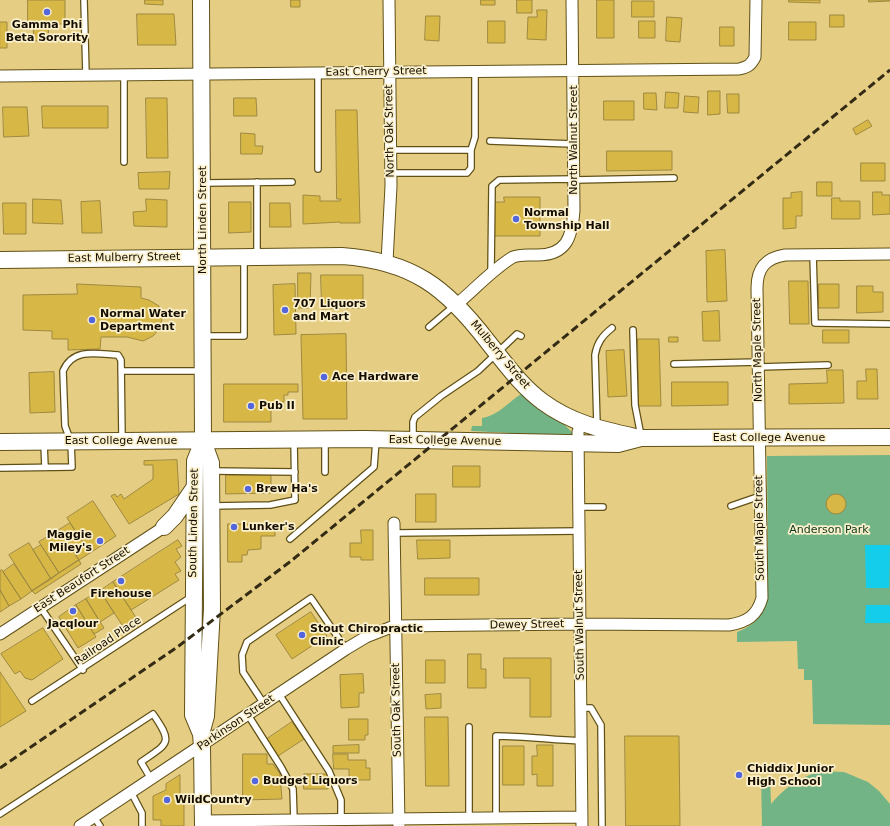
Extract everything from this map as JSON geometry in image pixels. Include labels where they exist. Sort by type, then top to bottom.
[{"type":"main road","name":"North Linden Street","points":[[201,0],[203,441]]},
{"type":"main road","name":"East Mulberry Street","points":[[0,260],[342,256],[364,258],[389,263]]},
{"type":"main road","name":"Mulberry Street","points":[[389,263],[408,270],[428,282],[457,304],[525,387],[544,402],[581,423],[641,438]]},
{"type":"main road","name":"East College Avenue","points":[[0,442],[413,439],[618,444],[641,438],[890,437]]},
{"type":"main road","name":"South Linden Street","points":[[203,441],[211,463],[212,609],[206,716],[201,740],[203,824]]},
{"type":"main road","name":"South Linden Street","points":[[201,740],[193,715],[193,595],[194,461],[203,441]]},
{"type":"main road","points":[[164,527],[175,516],[194,488]]},
{"type":"main road","points":[[164,527],[172,526],[182,528],[187,532],[194,547]]},
{"type":"street","name":"North Oak Street","points":[[389,0],[391,150],[389,263]]},
{"type":"street","name":"North Walnut Street","points":[[491,274],[515,256],[550,254],[559,250],[565,245],[573,226],[574,180],[572,0]]},
{"type":"street","name":"East Cherry Street","points":[[0,76],[201,73],[573,72],[739,69],[750,64],[755,57],[756,0]]},
{"type":"street","points":[[813,254],[890,254]]},
{"type":"street","name":"North Maple Street","points":[[758,438],[759,365],[757,279],[764,263],[776,256],[813,254]]},
{"type":"street","points":[[457,304],[491,274]]},
{"type":"street","name":"South Walnut Street","points":[[581,423],[578,432],[578,444],[582,821]]},
{"type":"street","name":"South Maple Street","points":[[753,616],[759,607],[762,598],[758,438]]},
{"type":"street","name":"East Beaufort Street","points":[[0,634],[164,527]]},
{"type":"street","name":"South Oak Street","points":[[394,528],[394,626],[399,822]]},
{"type":"street","name":"Dewey Street","points":[[394,626],[579,624],[729,626],[747,621],[753,616]]},
{"type":"street","name":"Parkinson Street","points":[[80,826],[97,822],[131,792],[151,779],[201,740],[248,715],[366,637],[394,626]]},
{"type":"street","points":[[203,824],[341,819],[399,822],[469,818],[496,818],[510,822],[582,821]]},
{"type":"lane","points":[[84,0],[86,75]]},
{"type":"lane","points":[[391,173],[467,173],[471,168],[471,150],[475,137],[475,72]]},
{"type":"lane","points":[[318,73],[318,169]]},
{"type":"lane","points":[[124,75],[124,162]]},
{"type":"lane","points":[[490,142],[573,144]]},
{"type":"lane","points":[[391,150],[471,150]]},
{"type":"lane","points":[[491,274],[492,186],[499,180],[674,178]]},
{"type":"lane","points":[[202,182],[292,182]]},
{"type":"lane","points":[[203,336],[244,336],[257,182]]},
{"type":"lane","points":[[813,254],[815,323],[890,324]]},
{"type":"lane","points":[[429,327],[457,304]]},
{"type":"lane","points":[[597,428],[595,355],[597,345],[603,336],[612,328]]},
{"type":"lane","points":[[633,330],[635,404],[641,438]]},
{"type":"lane","points":[[413,439],[413,422],[415,417],[441,396],[478,371],[517,334],[521,336]]},
{"type":"lane","points":[[0,468],[72,467],[71,442],[65,426],[63,371],[66,364],[80,353],[118,354],[121,360],[122,441]]},
{"type":"lane","points":[[674,364],[828,365]]},
{"type":"lane","points":[[121,371],[203,371]]},
{"type":"lane","points":[[290,539],[374,467],[376,439]]},
{"type":"lane","points":[[211,506],[270,506],[295,500],[294,440]]},
{"type":"lane","points":[[325,440],[325,472]]},
{"type":"lane","points":[[44,442],[45,467]]},
{"type":"lane","points":[[211,471],[295,472]]},
{"type":"lane","points":[[731,506],[760,496]]},
{"type":"lane","points":[[579,507],[603,507]]},
{"type":"lane","points":[[394,528],[579,530]]},
{"type":"lane","name":"Railroad Place","points":[[32,701],[83,670],[193,595]]},
{"type":"lane","points":[[264,705],[243,672],[242,655],[247,642],[311,598],[346,649]]},
{"type":"lane","points":[[40,608],[83,670]]},
{"type":"lane","points":[[280,694],[329,771],[341,800],[341,819]]},
{"type":"lane","points":[[581,708],[591,708],[602,725],[602,826]]},
{"type":"lane","points":[[0,814],[153,714],[166,734],[166,741],[163,747],[141,762],[151,779]]},
{"type":"lane","points":[[248,715],[282,767],[292,789],[294,820]]},
{"type":"lane","points":[[469,727],[469,818]]},
{"type":"lane","points":[[496,818],[496,736],[535,736],[550,740],[581,741]]},
{"type":"lane","points":[[131,792],[142,813],[142,826]]},
{"type":"green space","points":[[521,394],[563,424],[569,429],[573,436],[471,431],[472,426],[482,426],[482,418],[498,412]]},
{"type":"green space","name":"Anderson Park","points":[[890,455],[890,725],[813,724],[812,680],[804,680],[804,669],[798,669],[797,641],[737,642],[737,632],[754,623],[758,619],[764,609],[768,597],[767,456]]},
{"type":"green space","points":[[820,771],[844,772],[868,782],[879,791],[890,804],[890,826],[762,826],[761,777],[770,777],[771,804],[793,784]]},
{"type":"water","points":[[865,545],[890,545],[889,588],[866,588]]},
{"type":"water","points":[[866,605],[890,605],[890,623],[865,623]]},
{"type":"building","name":"Gamma Phi Beta Sorority","points":[[28,0],[65,0],[65,24],[48,24],[49,40],[34,41],[33,26],[28,26]]},
{"type":"building","points":[[145,0],[163,0],[163,5],[145,4]]},
{"type":"building","points":[[291,0],[300,0],[300,7],[291,7]]},
{"type":"building","points":[[481,0],[495,0],[495,5],[481,5]]},
{"type":"building","points":[[517,0],[532,0],[532,13],[517,13]]},
{"type":"building","points":[[597,0],[614,0],[614,38],[597,38]]},
{"type":"building","points":[[789,0],[820,0],[820,3],[789,2]]},
{"type":"building","points":[[869,0],[890,0],[890,1],[869,2]]},
{"type":"building","points":[[632,1],[654,1],[654,17],[632,17]]},
{"type":"building","points":[[537,10],[547,10],[546,40],[527,39],[528,17],[537,17]]},
{"type":"building","points":[[137,14],[174,14],[176,45],[138,45]]},
{"type":"building","points":[[830,15],[844,15],[844,27],[830,27]]},
{"type":"building","points":[[426,16],[440,16],[439,41],[425,40]]},
{"type":"building","points":[[667,17],[682,18],[680,42],[666,41]]},
{"type":"building","points":[[488,21],[505,21],[505,43],[488,43]]},
{"type":"building","points":[[639,21],[655,21],[655,38],[639,38]]},
{"type":"building","points":[[0,22],[7,22],[7,48],[0,48]]},
{"type":"building","points":[[789,22],[816,22],[816,40],[789,40]]},
{"type":"building","points":[[720,27],[734,27],[734,46],[720,46]]},
{"type":"building","points":[[708,91],[720,91],[720,114],[708,115]]},
{"type":"building","points":[[666,92],[679,93],[678,108],[665,108]]},
{"type":"building","points":[[644,93],[656,93],[657,110],[644,109]]},
{"type":"building","points":[[727,94],[739,94],[739,113],[728,113]]},
{"type":"building","points":[[685,96],[699,97],[698,113],[684,112]]},
{"type":"building","points":[[146,98],[167,98],[168,158],[147,158]]},
{"type":"building","points":[[234,98],[256,98],[257,116],[234,116]]},
{"type":"building","points":[[604,101],[634,101],[634,120],[604,120]]},
{"type":"building","points":[[42,106],[108,106],[108,128],[43,128]]},
{"type":"building","points":[[3,107],[27,107],[29,136],[4,137]]},
{"type":"building","points":[[336,110],[357,110],[360,223],[340,222],[303,224],[303,195],[320,196],[320,201],[340,201],[341,199],[337,199]]},
{"type":"building","points":[[868,120],[872,126],[856,135],[853,129]]},
{"type":"building","points":[[241,133],[255,134],[255,146],[263,146],[262,154],[241,154]]},
{"type":"building","points":[[607,151],[672,151],[672,170],[607,171]]},
{"type":"building","points":[[861,163],[885,163],[885,181],[861,181]]},
{"type":"building","points":[[170,172],[169,189],[139,189],[138,173]]},
{"type":"building","points":[[817,182],[832,182],[832,196],[817,196]]},
{"type":"building","points":[[802,192],[802,216],[796,216],[796,228],[783,229],[783,198],[791,198],[791,193]]},
{"type":"building","points":[[873,192],[882,192],[882,195],[890,195],[890,214],[873,215]]},
{"type":"building","name":"Normal Township Hall","points":[[504,197],[540,197],[540,236],[493,236],[492,202],[504,202]]},
{"type":"building","points":[[832,198],[840,198],[840,201],[860,201],[860,219],[832,219]]},
{"type":"building","points":[[33,199],[61,200],[63,224],[33,223]]},
{"type":"building","points":[[146,199],[167,200],[167,227],[134,226],[133,212],[146,211]]},
{"type":"building","points":[[100,201],[102,233],[82,233],[81,202]]},
{"type":"building","points":[[229,202],[251,202],[251,232],[229,233]]},
{"type":"building","points":[[3,203],[26,203],[26,234],[4,234]]},
{"type":"building","points":[[270,203],[290,203],[291,227],[270,227]]},
{"type":"building","points":[[725,250],[727,301],[707,302],[706,251]]},
{"type":"building","points":[[298,273],[311,273],[310,308],[298,308]]},
{"type":"building","points":[[321,275],[363,275],[363,308],[322,309]]},
{"type":"building","points":[[789,281],[808,281],[809,324],[790,324]]},
{"type":"building","name":"Normal Water Department","points":[[77,284],[141,287],[141,298],[149,300],[159,306],[162,317],[161,327],[153,336],[143,341],[127,337],[101,337],[100,349],[68,350],[68,339],[52,339],[52,331],[23,330],[23,295],[77,294]]},
{"type":"building","name":"707 Liquors and Mart","points":[[295,284],[296,334],[274,335],[273,285]]},
{"type":"building","points":[[819,284],[839,284],[839,308],[819,308]]},
{"type":"building","points":[[857,286],[873,286],[873,292],[883,292],[883,312],[857,313]]},
{"type":"building","points":[[719,311],[720,341],[703,341],[702,312]]},
{"type":"building","points":[[823,330],[849,330],[849,343],[823,343]]},
{"type":"building","name":"Ace Hardware","points":[[346,334],[347,419],[303,419],[301,335]]},
{"type":"building","points":[[669,337],[678,337],[678,342],[669,342]]},
{"type":"building","points":[[638,339],[659,339],[661,406],[639,406]]},
{"type":"building","points":[[624,350],[627,396],[608,397],[606,351]]},
{"type":"building","points":[[866,369],[877,369],[878,399],[857,399],[857,381],[866,381]]},
{"type":"building","points":[[827,370],[843,370],[844,403],[789,404],[789,384],[827,383]]},
{"type":"building","points":[[54,372],[55,412],[30,413],[29,373]]},
{"type":"building","points":[[672,382],[728,382],[728,405],[672,406]]},
{"type":"building","name":"Pub II","points":[[224,384],[298,384],[298,392],[288,392],[288,395],[284,395],[284,402],[278,402],[278,410],[271,410],[271,422],[224,422]]},
{"type":"building","points":[[177,460],[179,494],[129,524],[111,496],[115,494],[117,497],[121,494],[124,499],[153,479],[153,465],[144,465],[144,461]]},
{"type":"building","points":[[453,466],[480,466],[480,487],[453,487]]},
{"type":"building","points":[[226,475],[271,475],[271,493],[226,494]]},
{"type":"building","points":[[416,494],[436,494],[436,522],[416,522]]},
{"type":"building","points":[[836,494],[843,497],[846,504],[843,511],[836,514],[829,511],[826,504],[829,497]]},
{"type":"building","points":[[93,501],[116,536],[90,553],[67,518]]},
{"type":"building","points":[[70,523],[90,553],[79,560],[59,530]]},
{"type":"building","points":[[228,524],[275,524],[275,536],[261,536],[261,549],[248,550],[247,555],[242,555],[242,562],[228,562]]},
{"type":"building","points":[[59,530],[79,560],[59,573],[39,542]]},
{"type":"building","points":[[361,530],[373,530],[373,560],[361,560],[361,557],[350,557],[350,543],[361,543]]},
{"type":"building","points":[[178,540],[182,546],[176,549],[181,557],[175,562],[181,571],[175,574],[179,580],[131,610],[113,582]]},
{"type":"building","points":[[417,540],[450,540],[450,558],[418,559]]},
{"type":"building","points":[[29,543],[51,579],[32,591],[9,555]]},
{"type":"building","points":[[41,545],[59,573],[51,579],[33,550]]},
{"type":"building","points":[[79,560],[81,564],[35,594],[32,591]]},
{"type":"building","points":[[14,564],[32,591],[21,599],[3,572]]},
{"type":"building","points":[[2,570],[21,599],[9,606],[0,590],[0,571]]},
{"type":"building","points":[[425,578],[479,578],[479,595],[425,595]]},
{"type":"building","points":[[113,582],[137,619],[124,628],[100,591]]},
{"type":"building","points":[[0,590],[9,606],[0,612]]},
{"type":"building","points":[[100,591],[114,613],[100,622],[86,599]]},
{"type":"building","points":[[86,599],[104,628],[94,634],[76,605]]},
{"type":"building","points":[[76,605],[96,637],[78,648],[59,617]]},
{"type":"building","name":"Stout Chiropractic Clinic","points":[[311,612],[327,636],[292,659],[276,635]]},
{"type":"building","points":[[43,628],[63,659],[32,680],[25,678],[20,671],[15,674],[1,654]]},
{"type":"building","points":[[468,654],[481,654],[481,669],[486,669],[486,688],[468,688]]},
{"type":"building","points":[[504,658],[551,658],[551,717],[530,717],[530,678],[504,678]]},
{"type":"building","points":[[426,660],[445,660],[445,683],[426,683]]},
{"type":"building","points":[[0,672],[26,711],[0,727]]},
{"type":"building","points":[[363,674],[364,693],[359,693],[359,707],[341,708],[340,675]]},
{"type":"building","points":[[441,694],[441,708],[426,709],[425,695]]},
{"type":"building","points":[[425,717],[448,717],[449,786],[426,786]]},
{"type":"building","points":[[349,719],[368,719],[368,735],[365,735],[365,740],[349,740]]},
{"type":"building","points":[[292,722],[304,739],[278,756],[267,739]]},
{"type":"building","points":[[625,736],[679,736],[680,826],[626,826]]},
{"type":"building","points":[[359,745],[359,753],[333,753],[333,746]]},
{"type":"building","points":[[537,745],[553,745],[553,786],[537,786],[537,774],[532,775],[532,756],[537,756]]},
{"type":"building","points":[[503,746],[524,746],[524,785],[503,785]]},
{"type":"building","points":[[243,754],[267,754],[267,764],[273,764],[280,774],[282,799],[243,800]]},
{"type":"building","points":[[333,754],[348,754],[348,760],[366,760],[366,768],[370,768],[370,780],[349,780],[349,769],[334,769]]},
{"type":"building","points":[[304,774],[328,774],[328,789],[304,789]]},
{"type":"building","name":"WildCountry","points":[[180,775],[180,804],[184,804],[184,826],[161,826],[161,820],[153,820],[153,796],[166,790],[166,784]]},
{"type":"railway","points":[[0,768],[176,648],[291,561],[890,70]]},
{"type":"place","name":"Gamma Phi Beta Sorority","points":[[47,12]]},
{"type":"place","name":"Normal Township Hall","points":[[516,219]]},
{"type":"place","name":"707 Liquors and Mart","points":[[285,310]]},
{"type":"place","name":"Normal Water Department","points":[[92,320]]},
{"type":"place","name":"Ace Hardware","points":[[324,377]]},
{"type":"place","name":"Pub II","points":[[251,406]]},
{"type":"place","name":"Brew Ha's","points":[[248,489]]},
{"type":"place","name":"Lunker's","points":[[234,527]]},
{"type":"place","name":"Maggie Miley's","points":[[100,541]]},
{"type":"place","name":"Firehouse","points":[[121,581]]},
{"type":"place","name":"Jacqlour","points":[[73,611]]},
{"type":"place","name":"Stout Chiropractic Clinic","points":[[302,635]]},
{"type":"place","name":"Chiddix Junior High School","points":[[739,775]]},
{"type":"place","name":"Budget Liquors","points":[[255,781]]},
{"type":"place","name":"WildCountry","points":[[167,800]]}]
